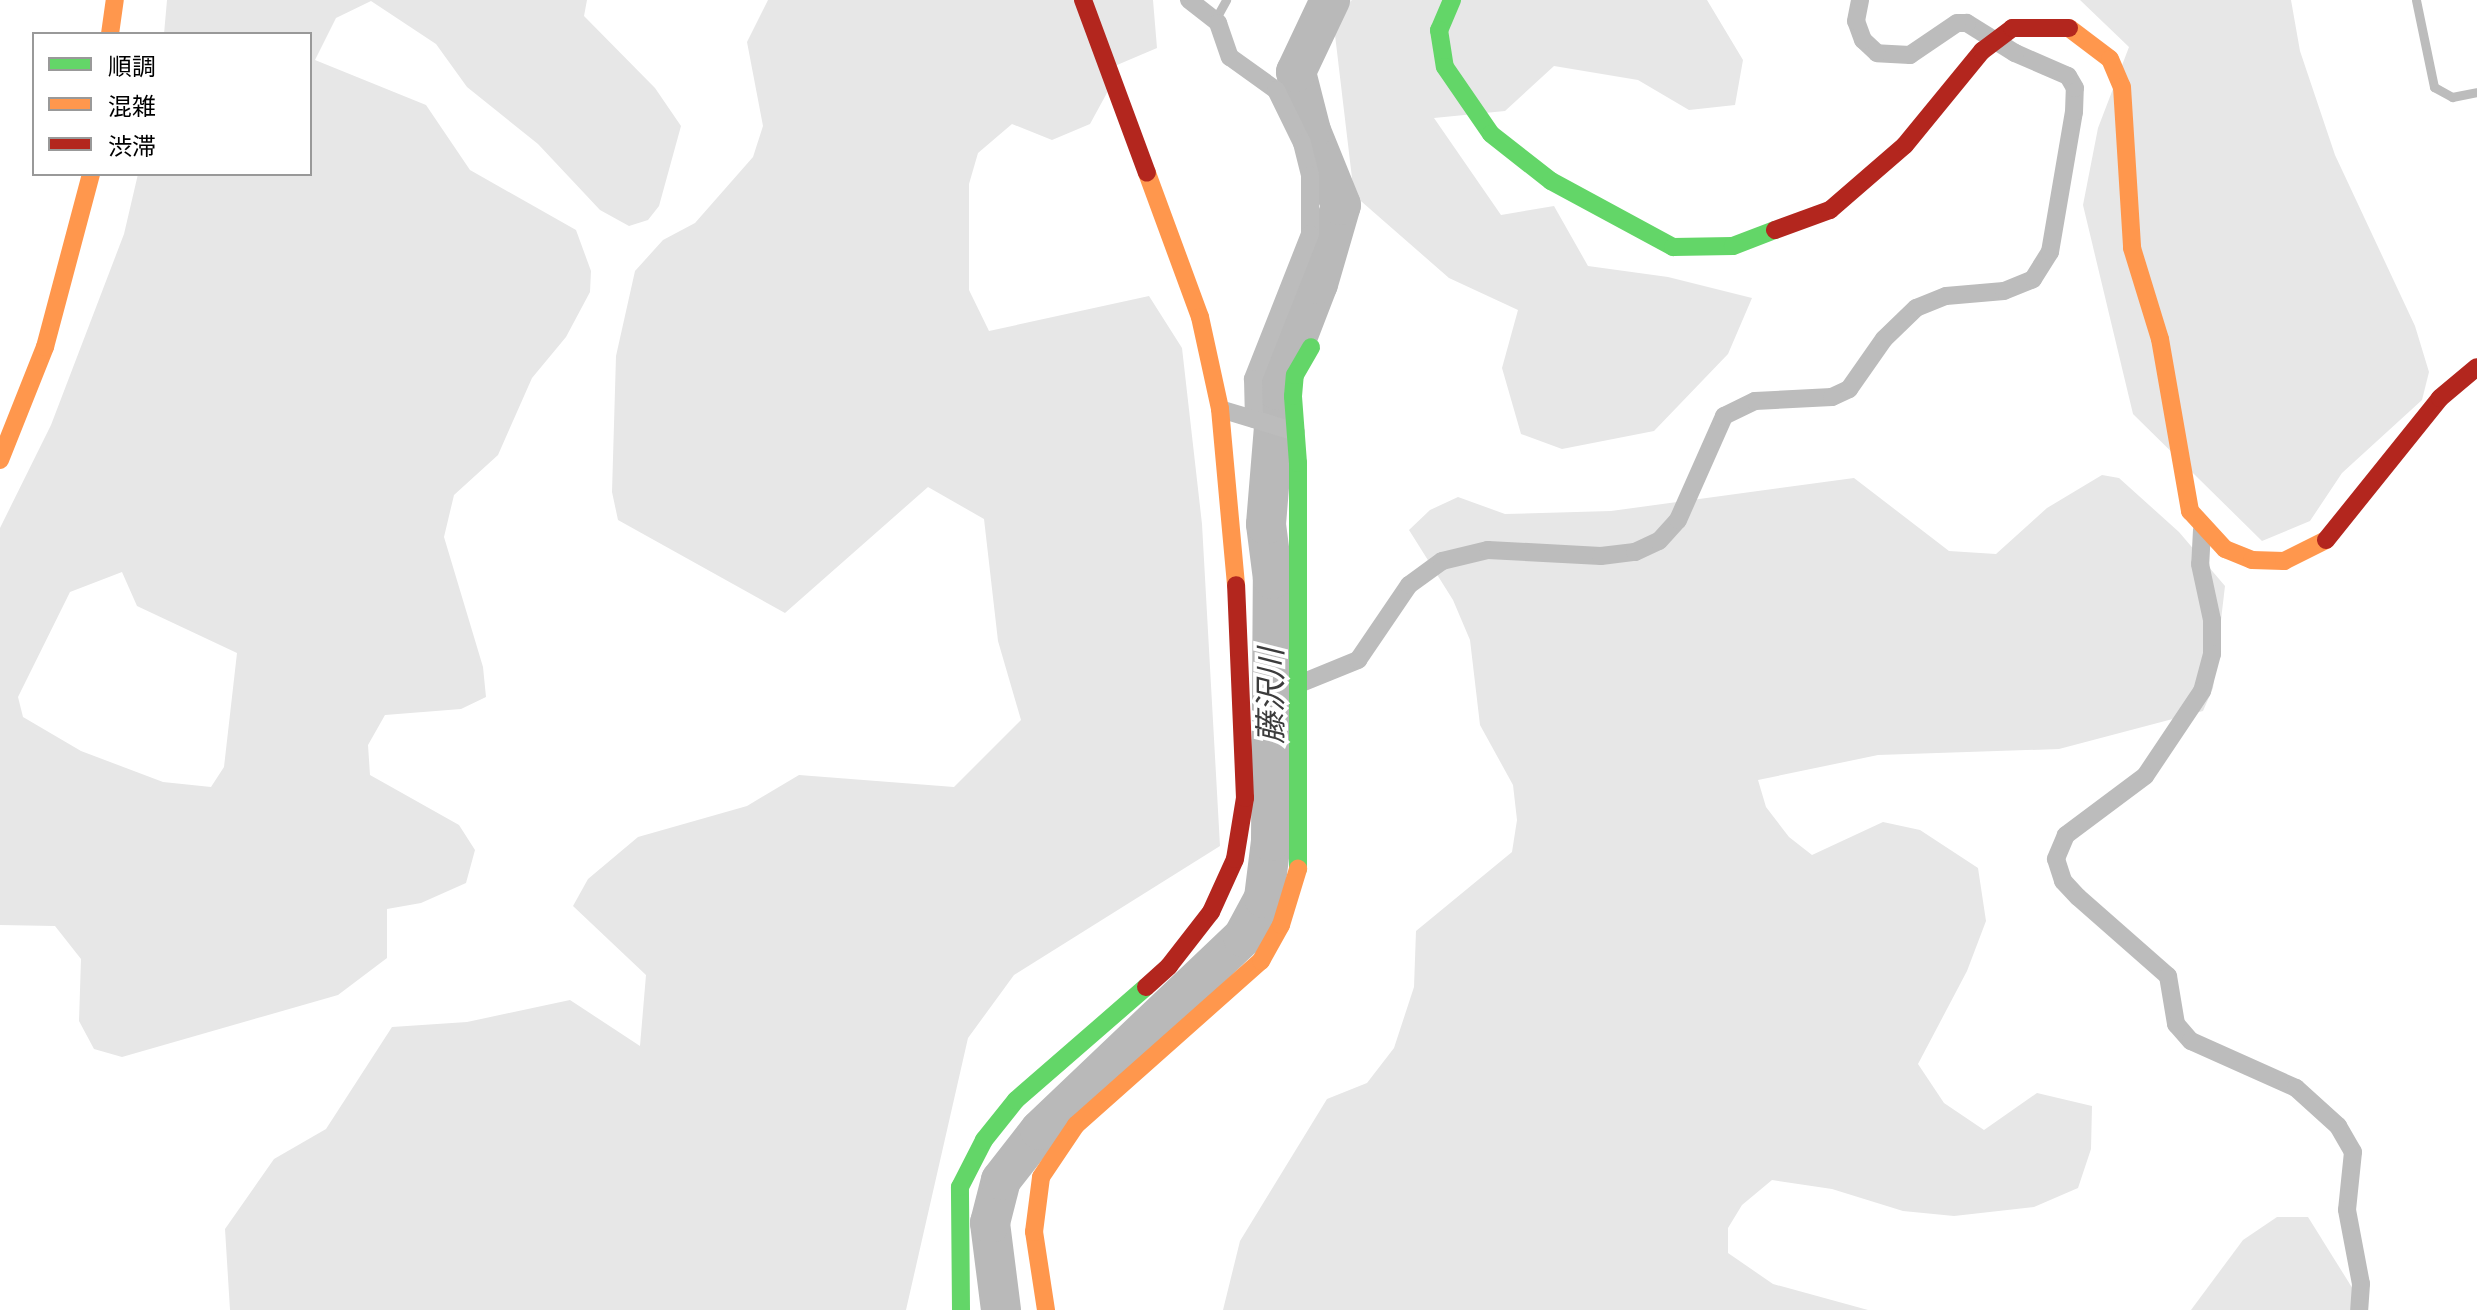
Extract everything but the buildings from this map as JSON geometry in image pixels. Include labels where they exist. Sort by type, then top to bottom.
[{"type":"street","points":[[110,32],[115,0]]},
{"type":"street","points":[[961,1310],[960,1187],[984,1140],[1016,1100],[1169,966],[1211,912],[1235,859],[1245,798],[1232,499],[1220,409],[1200,317],[1083,0]]},
{"type":"street","points":[[1189,0],[1215,20],[1230,57],[1276,90],[1302,143],[1310,175],[1310,234],[1253,379],[1254,419]]},
{"type":"street","points":[[1452,0],[1439,30],[1445,67],[1491,134],[1551,181],[1673,247],[1733,246],[1830,210],[1905,145],[1993,40],[2012,28],[2066,26],[2110,59],[2122,87],[2132,248],[2160,339],[2190,511],[2202,530],[2225,549],[2252,560],[2284,561],[2316,549],[2338,529],[2440,398],[2477,367]]},
{"type":"street","points":[[1299,684],[1358,660],[1409,585],[1442,561],[1488,550],[1601,556],[1635,552],[1659,541],[1678,520],[1724,416],[1755,401],[1832,397],[1849,389],[1884,339],[1916,308],[1946,296],[2004,291],[2033,279],[2050,252],[2075,88],[2068,76],[1993,40],[1979,28],[1957,23],[1910,55],[1877,53],[1863,40],[1856,21],[1860,0]]},
{"type":"street","points":[[0,460],[45,347],[90,176]]},
{"type":"street","points":[[1046,1310],[1034,1232],[1041,1177],[1076,1125],[1261,961],[1281,925],[1298,868],[1295,375],[1311,347]]},
{"type":"street","points":[[1220,409],[1296,432]]},
{"type":"street","points":[[2202,530],[2200,564],[2212,620],[2212,654],[2202,691],[2145,776],[2066,835],[2056,859],[2063,881],[2078,897],[2168,976],[2176,1024],[2191,1041],[2296,1088],[2338,1126],[2353,1152],[2347,1210],[2361,1284],[2359,1310]]},
{"type":"lane","points":[[1215,20],[1226,0]]},
{"type":"lane","points":[[2416,0],[2434,87],[2452,97],[2477,92]]},
{"type":"shaded area","points":[[167,0],[587,0],[584,16],[655,88],[681,126],[659,206],[648,220],[629,226],[600,210],[538,144],[467,87],[436,44],[371,1],[336,18],[315,60],[426,105],[470,170],[576,230],[591,271],[590,292],[566,337],[532,378],[498,455],[454,495],[444,537],[483,667],[486,697],[461,709],[385,715],[368,745],[370,775],[459,825],[475,850],[466,883],[421,903],[387,909],[387,958],[338,995],[122,1057],[94,1049],[79,1021],[81,959],[55,926],[0,925],[0,528],[51,425],[124,234],[138,176],[312,176],[312,32],[164,32]],"holes":[[[122,572],[137,606],[237,653],[224,767],[211,787],[163,782],[81,751],[23,717],[18,697],[70,592]]]},
{"type":"shaded area","points":[[768,0],[1153,0],[1157,48],[1110,68],[1108,91],[1090,124],[1052,140],[1012,124],[978,153],[969,184],[969,290],[989,331],[1149,296],[1182,348],[1202,524],[1220,846],[1014,975],[968,1038],[906,1310],[230,1310],[225,1229],[274,1159],[326,1129],[392,1027],[467,1022],[570,1000],[640,1046],[646,975],[573,906],[588,879],[638,837],[747,806],[799,775],[954,787],[1021,720],[998,641],[984,519],[928,487],[785,613],[618,520],[612,492],[616,356],[635,271],[663,240],[695,223],[753,157],[763,126],[747,42]]},
{"type":"shaded area","points":[[1352,0],[1707,0],[1743,60],[1735,105],[1689,110],[1638,80],[1554,66],[1505,111],[1434,118],[1501,215],[1554,206],[1588,266],[1668,277],[1752,298],[1728,354],[1654,431],[1562,449],[1521,434],[1502,368],[1518,310],[1449,278],[1354,195],[1333,18]]},
{"type":"shaded area","points":[[2080,0],[2291,0],[2300,51],[2335,155],[2415,326],[2429,372],[2422,400],[2342,473],[2310,521],[2262,541],[2133,414],[2083,205],[2098,128],[2129,47]]},
{"type":"shaded area","points":[[2102,475],[2119,478],[2179,532],[2225,586],[2213,688],[2203,711],[2059,749],[1878,755],[1758,780],[1766,807],[1789,837],[1812,855],[1883,822],[1920,830],[1978,868],[1986,921],[1967,971],[1918,1064],[1944,1103],[1984,1130],[2037,1093],[2092,1106],[2091,1149],[2078,1188],[2034,1207],[1954,1216],[1903,1211],[1832,1189],[1772,1180],[1742,1205],[1728,1228],[1728,1253],[1773,1284],[1868,1310],[1223,1310],[1240,1241],[1327,1099],[1367,1083],[1394,1048],[1414,987],[1416,931],[1512,852],[1517,820],[1513,785],[1480,725],[1470,640],[1453,600],[1409,530],[1430,510],[1458,497],[1505,514],[1611,511],[1854,478],[1949,551],[1996,554],[2047,508]]},
{"type":"shaded area","points":[[2277,1217],[2308,1217],[2366,1310],[2191,1310],[2243,1240]]},
{"type":"waterway","name":"藤沢川","points":[[1001,1310],[990,1223],[1001,1180],[1040,1130],[1243,937],[1264,898],[1271,841],[1273,579],[1266,524],[1277,390],[1318,284],[1341,205],[1311,131],[1296,72],[1330,0]]},
{"type":"traffic: fast","points":[[1452,0],[1439,30],[1445,67],[1491,134],[1551,181],[1673,247],[1733,246],[1775,230]]},
{"type":"traffic: fast","points":[[1298,869],[1298,463],[1293,396],[1295,375],[1311,347]]},
{"type":"traffic: fast","points":[[961,1310],[960,1187],[984,1140],[1016,1100],[1146,987]]},
{"type":"traffic: slow","points":[[110,32],[115,0]]},
{"type":"traffic: slow","points":[[2069,28],[2110,59],[2122,87],[2132,248],[2160,339],[2190,511],[2225,549],[2252,560],[2284,561],[2326,540]]},
{"type":"traffic: slow","points":[[1147,173],[1200,317],[1220,409],[1236,585]]},
{"type":"traffic: slow","points":[[0,460],[45,347],[90,176]]},
{"type":"traffic: slow","points":[[1046,1310],[1034,1232],[1041,1177],[1076,1125],[1261,961],[1281,925],[1298,869]]},
{"type":"traffic: jam","points":[[1083,0],[1147,173]]},
{"type":"traffic: jam","points":[[1775,230],[1830,210],[1905,145],[1982,51],[2012,28],[2069,28]]},
{"type":"traffic: jam","points":[[2326,540],[2440,398],[2477,367]]},
{"type":"traffic: jam","points":[[1146,987],[1169,966],[1211,912],[1235,859],[1245,798],[1236,585]]}]
